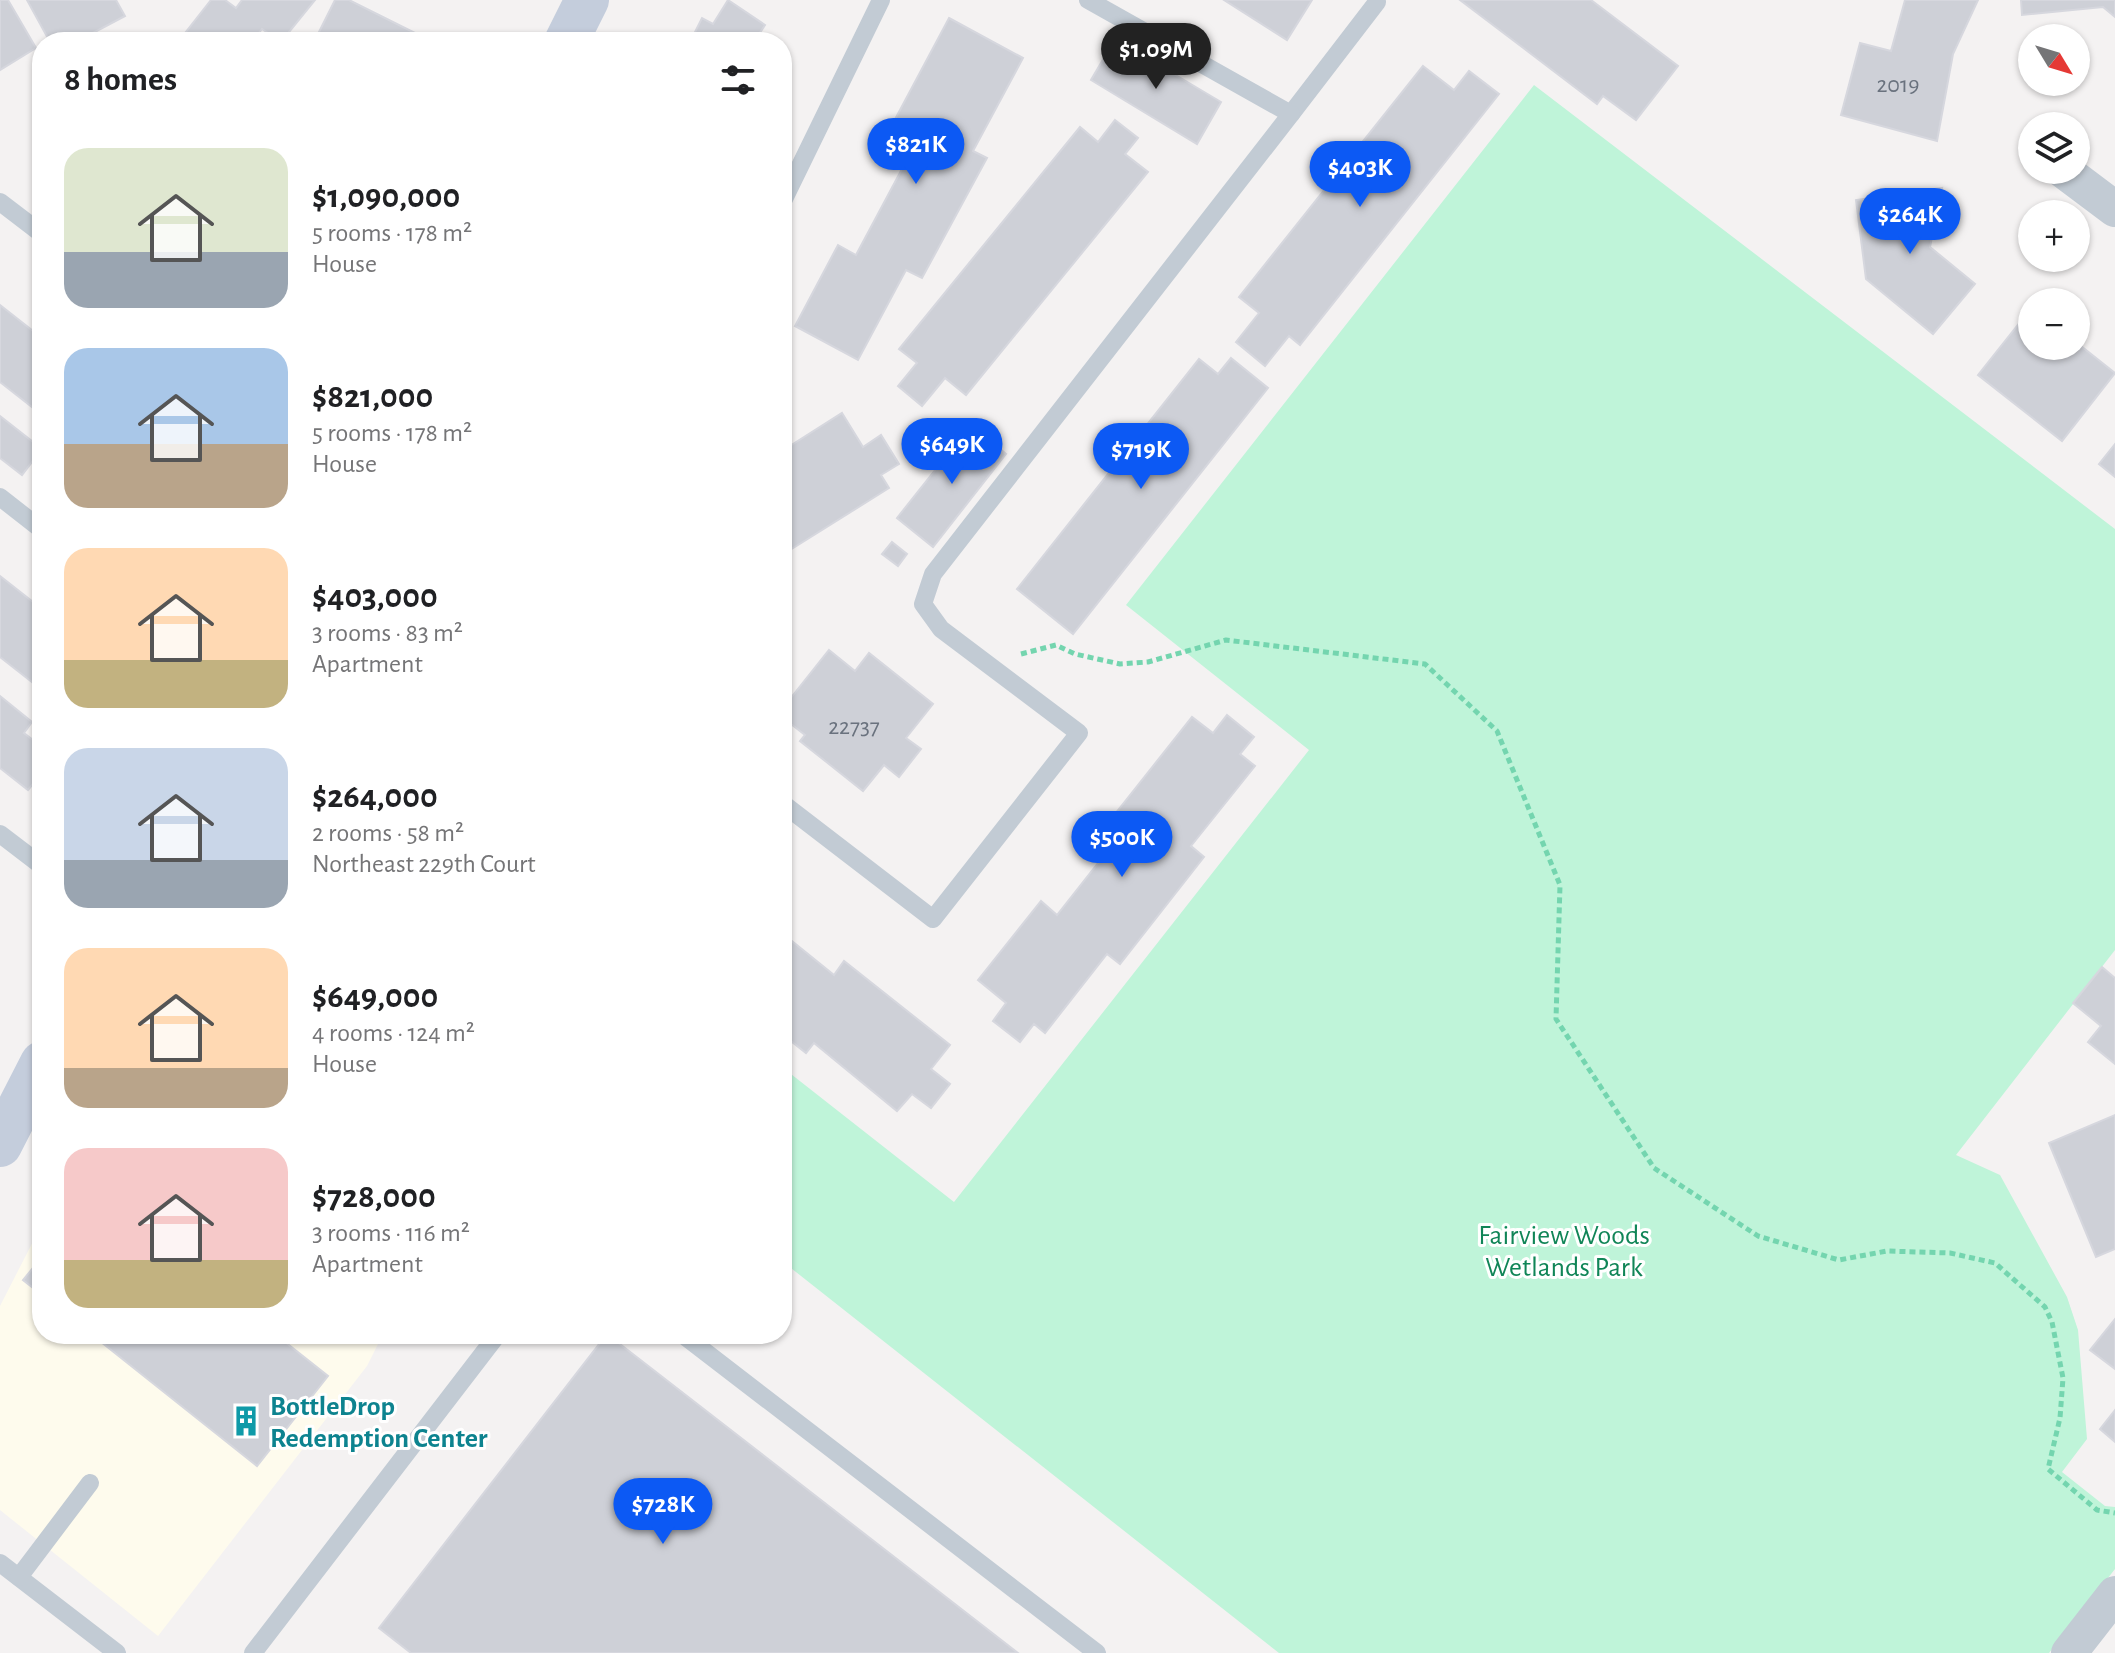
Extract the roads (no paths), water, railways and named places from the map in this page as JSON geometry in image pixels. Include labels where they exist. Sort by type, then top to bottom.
[{"type":"main road","points":[[571,32],[587,0]]},
{"type":"main road","points":[[3,1129],[32,1080]]},
{"type":"street","points":[[2082,184],[2115,209]]},
{"type":"street","points":[[2069,1653],[2115,1594]]},
{"type":"lane","points":[[792,182],[881,0]]},
{"type":"lane","points":[[1088,0],[1291,114]]},
{"type":"lane","points":[[792,811],[933,919],[1079,733],[941,629],[923,604],[933,574],[1377,2]]},
{"type":"lane","points":[[0,202],[32,226]]},
{"type":"lane","points":[[0,497],[32,522]]},
{"type":"lane","points":[[0,834],[32,858]]},
{"type":"lane","points":[[253,1653],[490,1344]]},
{"type":"lane","points":[[695,1344],[1097,1653]]},
{"type":"lane","points":[[19,1577],[90,1483]]},
{"type":"lane","points":[[0,1563],[117,1653]]},
{"type":"place","name":"BottleDrop Redemption Center","points":[[246,1421]]},
{"type":"park label","name":"Fairview Woods Wetlands Park","points":[[1564,1250]]}]
